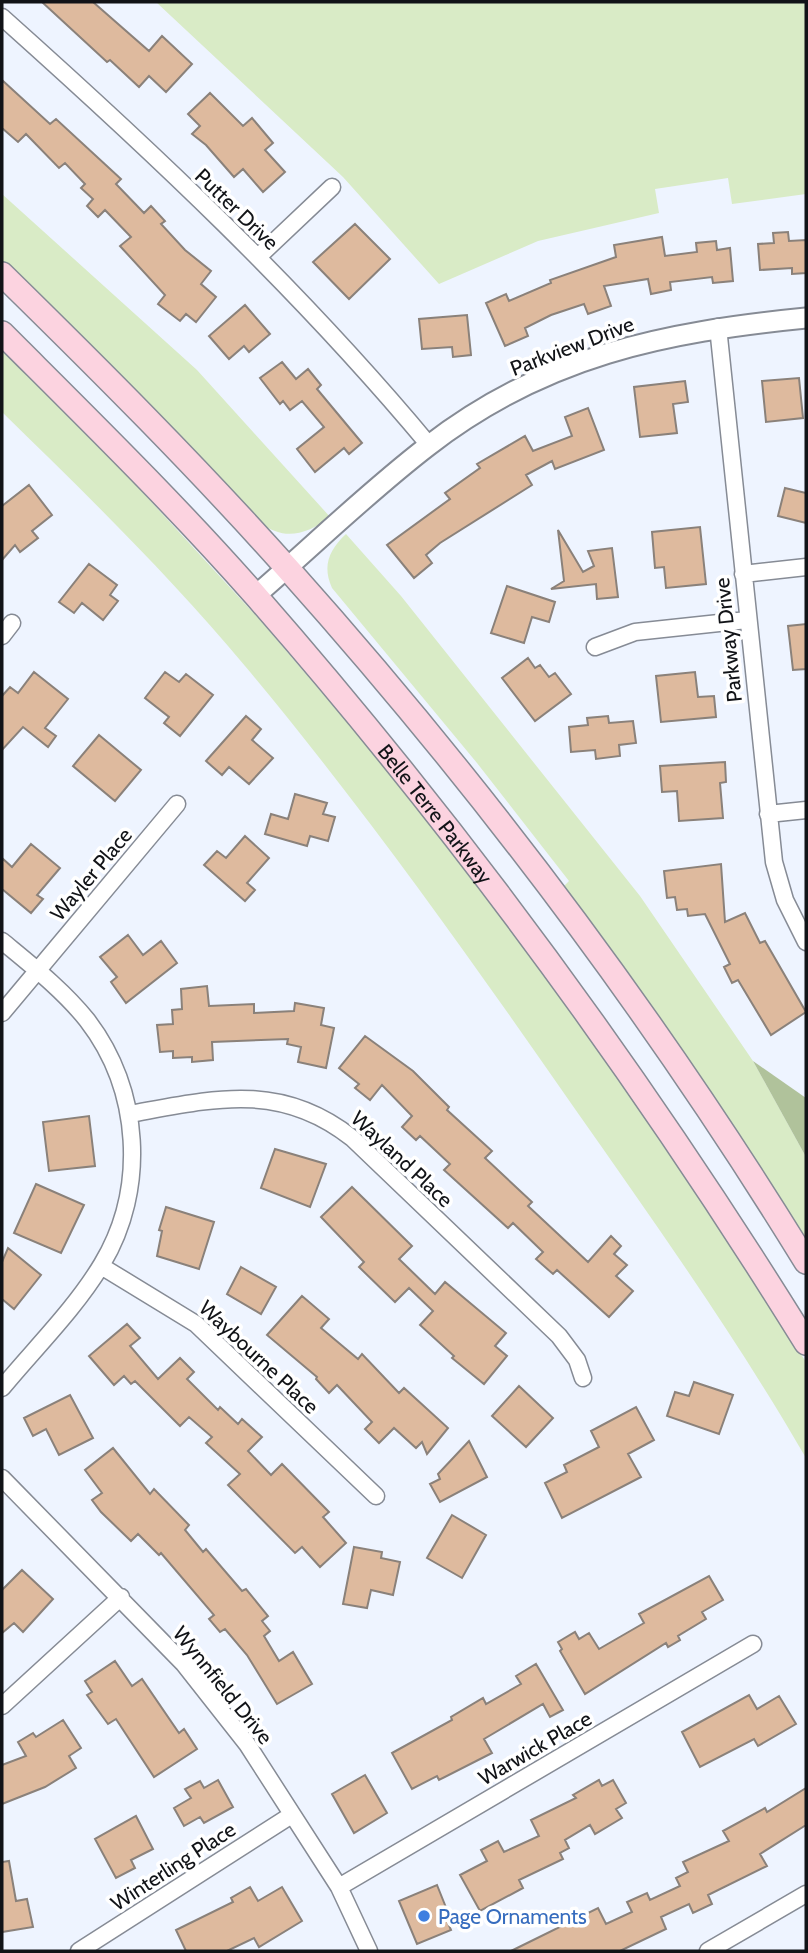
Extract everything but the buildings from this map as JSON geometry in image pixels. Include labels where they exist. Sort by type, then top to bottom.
[{"type":"main road","points":[[2,274],[160,431],[287,568],[435,742],[579,927],[694,1090],[806,1262]]},
{"type":"main road","name":"Belle Terre Parkway","points":[[2,333],[98,429],[255,596],[405,776],[548,960],[650,1105],[806,1343]]},
{"type":"street","name":"Putter Drive","points":[[2,17],[258,257],[393,402],[429,445]]},
{"type":"street","points":[[258,257],[332,187]]},
{"type":"street","name":"Parkview Drive","points":[[255,596],[429,445],[509,394],[565,368],[644,342],[718,327],[806,318]]},
{"type":"street","name":"Parkway Drive","points":[[718,327],[768,814],[778,881],[806,942]]},
{"type":"street","points":[[743,574],[806,567]]},
{"type":"street","points":[[595,647],[635,632],[747,620]]},
{"type":"street","name":"Wayler Place","points":[[2,1013],[177,804]]},
{"type":"street","points":[[768,814],[806,810]]},
{"type":"street","points":[[2,941],[80,1011],[97,1034],[117,1073],[130,1114],[132,1156],[128,1195],[116,1236],[101,1265],[2,1388]]},
{"type":"street","name":"Wayland Place","points":[[130,1114],[208,1099],[253,1097],[295,1106],[332,1124],[352,1138],[559,1335],[574,1354],[583,1378]]},
{"type":"street","name":"Waybourne Place","points":[[101,1265],[196,1324],[376,1496]]},
{"type":"street","name":"Wynnfield Drive","points":[[2,1478],[184,1664],[239,1734],[290,1816],[339,1887],[369,1951]]},
{"type":"street","points":[[2,1706],[121,1597]]},
{"type":"street","name":"Warwick Place","points":[[339,1887],[753,1644]]},
{"type":"street","name":"Winterling Place","points":[[79,1951],[290,1816]]},
{"type":"street","points":[[708,1951],[806,1894]]},
{"type":"green space","points":[[156,2],[806,2],[806,194],[732,204],[728,178],[655,189],[659,213],[538,241],[439,284],[343,177]]},
{"type":"green space","points":[[2,194],[197,370],[331,518],[295,534],[278,532],[259,522],[2,261]]},
{"type":"green space","points":[[2,350],[133,482],[260,620],[380,761],[536,962],[647,1119],[806,1362],[806,1458],[723,1324],[635,1195],[456,940],[332,773],[187,600],[2,412]]},
{"type":"green space","points":[[346,534],[401,596],[640,896],[753,1061],[806,1157],[806,1243],[563,887],[569,881],[477,763],[332,588],[328,573],[329,559],[335,546]]},
{"type":"green space","points":[[753,1061],[806,1098],[806,1157]]},
{"type":"place","name":"Page Ornaments","points":[[424,1916]]}]
